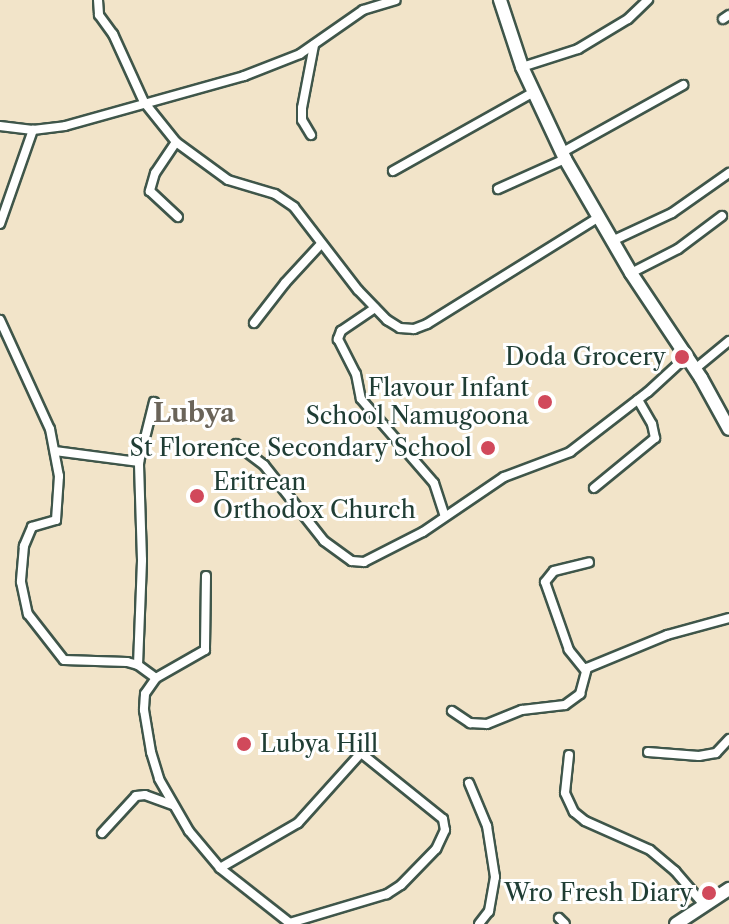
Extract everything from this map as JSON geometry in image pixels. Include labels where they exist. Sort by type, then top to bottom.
[{"type":"street","points":[[98,0],[101,19],[113,34],[144,102],[176,142],[228,180],[283,198],[375,308],[400,328],[414,329],[565,241],[597,218]]},
{"type":"street","points":[[0,126],[33,130],[76,123],[244,76],[314,45],[363,10],[396,0]]},
{"type":"street","points":[[500,0],[522,67],[563,156],[597,218],[695,369],[729,429]]},
{"type":"street","points":[[522,67],[578,49],[628,19],[648,0]]},
{"type":"street","points":[[311,135],[302,120],[302,108],[314,45]]},
{"type":"street","points":[[498,189],[563,156],[683,85]]},
{"type":"street","points":[[393,171],[534,92]]},
{"type":"street","points":[[0,224],[33,130]]},
{"type":"street","points":[[176,142],[155,173],[150,191],[178,217]]},
{"type":"street","points":[[612,241],[672,213],[729,173]]},
{"type":"street","points":[[631,273],[678,249],[722,216]]},
{"type":"street","points":[[254,323],[321,244]]},
{"type":"street","points":[[375,308],[341,331],[338,339],[356,374],[361,399],[434,483],[445,516]]},
{"type":"street","points":[[0,320],[50,429],[60,493],[57,516],[52,522],[30,530],[21,562],[28,614],[64,660],[107,660],[138,665],[156,678]]},
{"type":"street","points":[[695,369],[729,341]]},
{"type":"street","points":[[236,444],[264,465],[324,541],[352,561],[372,559],[504,477],[570,452],[638,400],[686,357]]},
{"type":"street","points":[[594,488],[655,438],[652,424],[638,400]]},
{"type":"street","points":[[138,665],[142,560],[139,462],[154,402]]},
{"type":"street","points":[[55,451],[139,462]]},
{"type":"street","points":[[585,670],[569,650],[545,582],[554,571],[589,562]]},
{"type":"street","points":[[206,576],[205,650],[156,678],[145,694],[145,721],[159,779],[173,805],[220,868],[290,924],[387,894],[401,885],[436,849],[445,830],[443,819],[361,753],[298,823],[220,868]]},
{"type":"street","points":[[585,670],[667,635],[729,618]]},
{"type":"street","points":[[452,711],[478,724],[522,710],[565,705],[580,694],[585,670]]},
{"type":"street","points":[[648,752],[699,756],[716,753],[729,739]]},
{"type":"street","points":[[569,755],[565,793],[574,812],[585,821],[650,850],[675,871],[704,905]]},
{"type":"street","points":[[469,783],[487,826],[495,877],[489,911],[479,924]]},
{"type":"street","points":[[102,833],[136,796],[145,795],[173,805]]},
{"type":"street","points":[[676,924],[729,889]]},
{"type":"place","name":"Doda Grocery","points":[[682,357]]},
{"type":"place","name":"Flavour Infant School Namugoona","points":[[545,402]]},
{"type":"place","name":"St Florence Secondary School","points":[[488,448]]},
{"type":"place","name":"Eritrean Orthodox Church","points":[[197,496]]},
{"type":"place","name":"Lubya Hill","points":[[244,744]]},
{"type":"place","name":"Wro Fresh Diary","points":[[709,893]]},
{"type":"district","name":"Lubya","points":[[194,414]]}]
